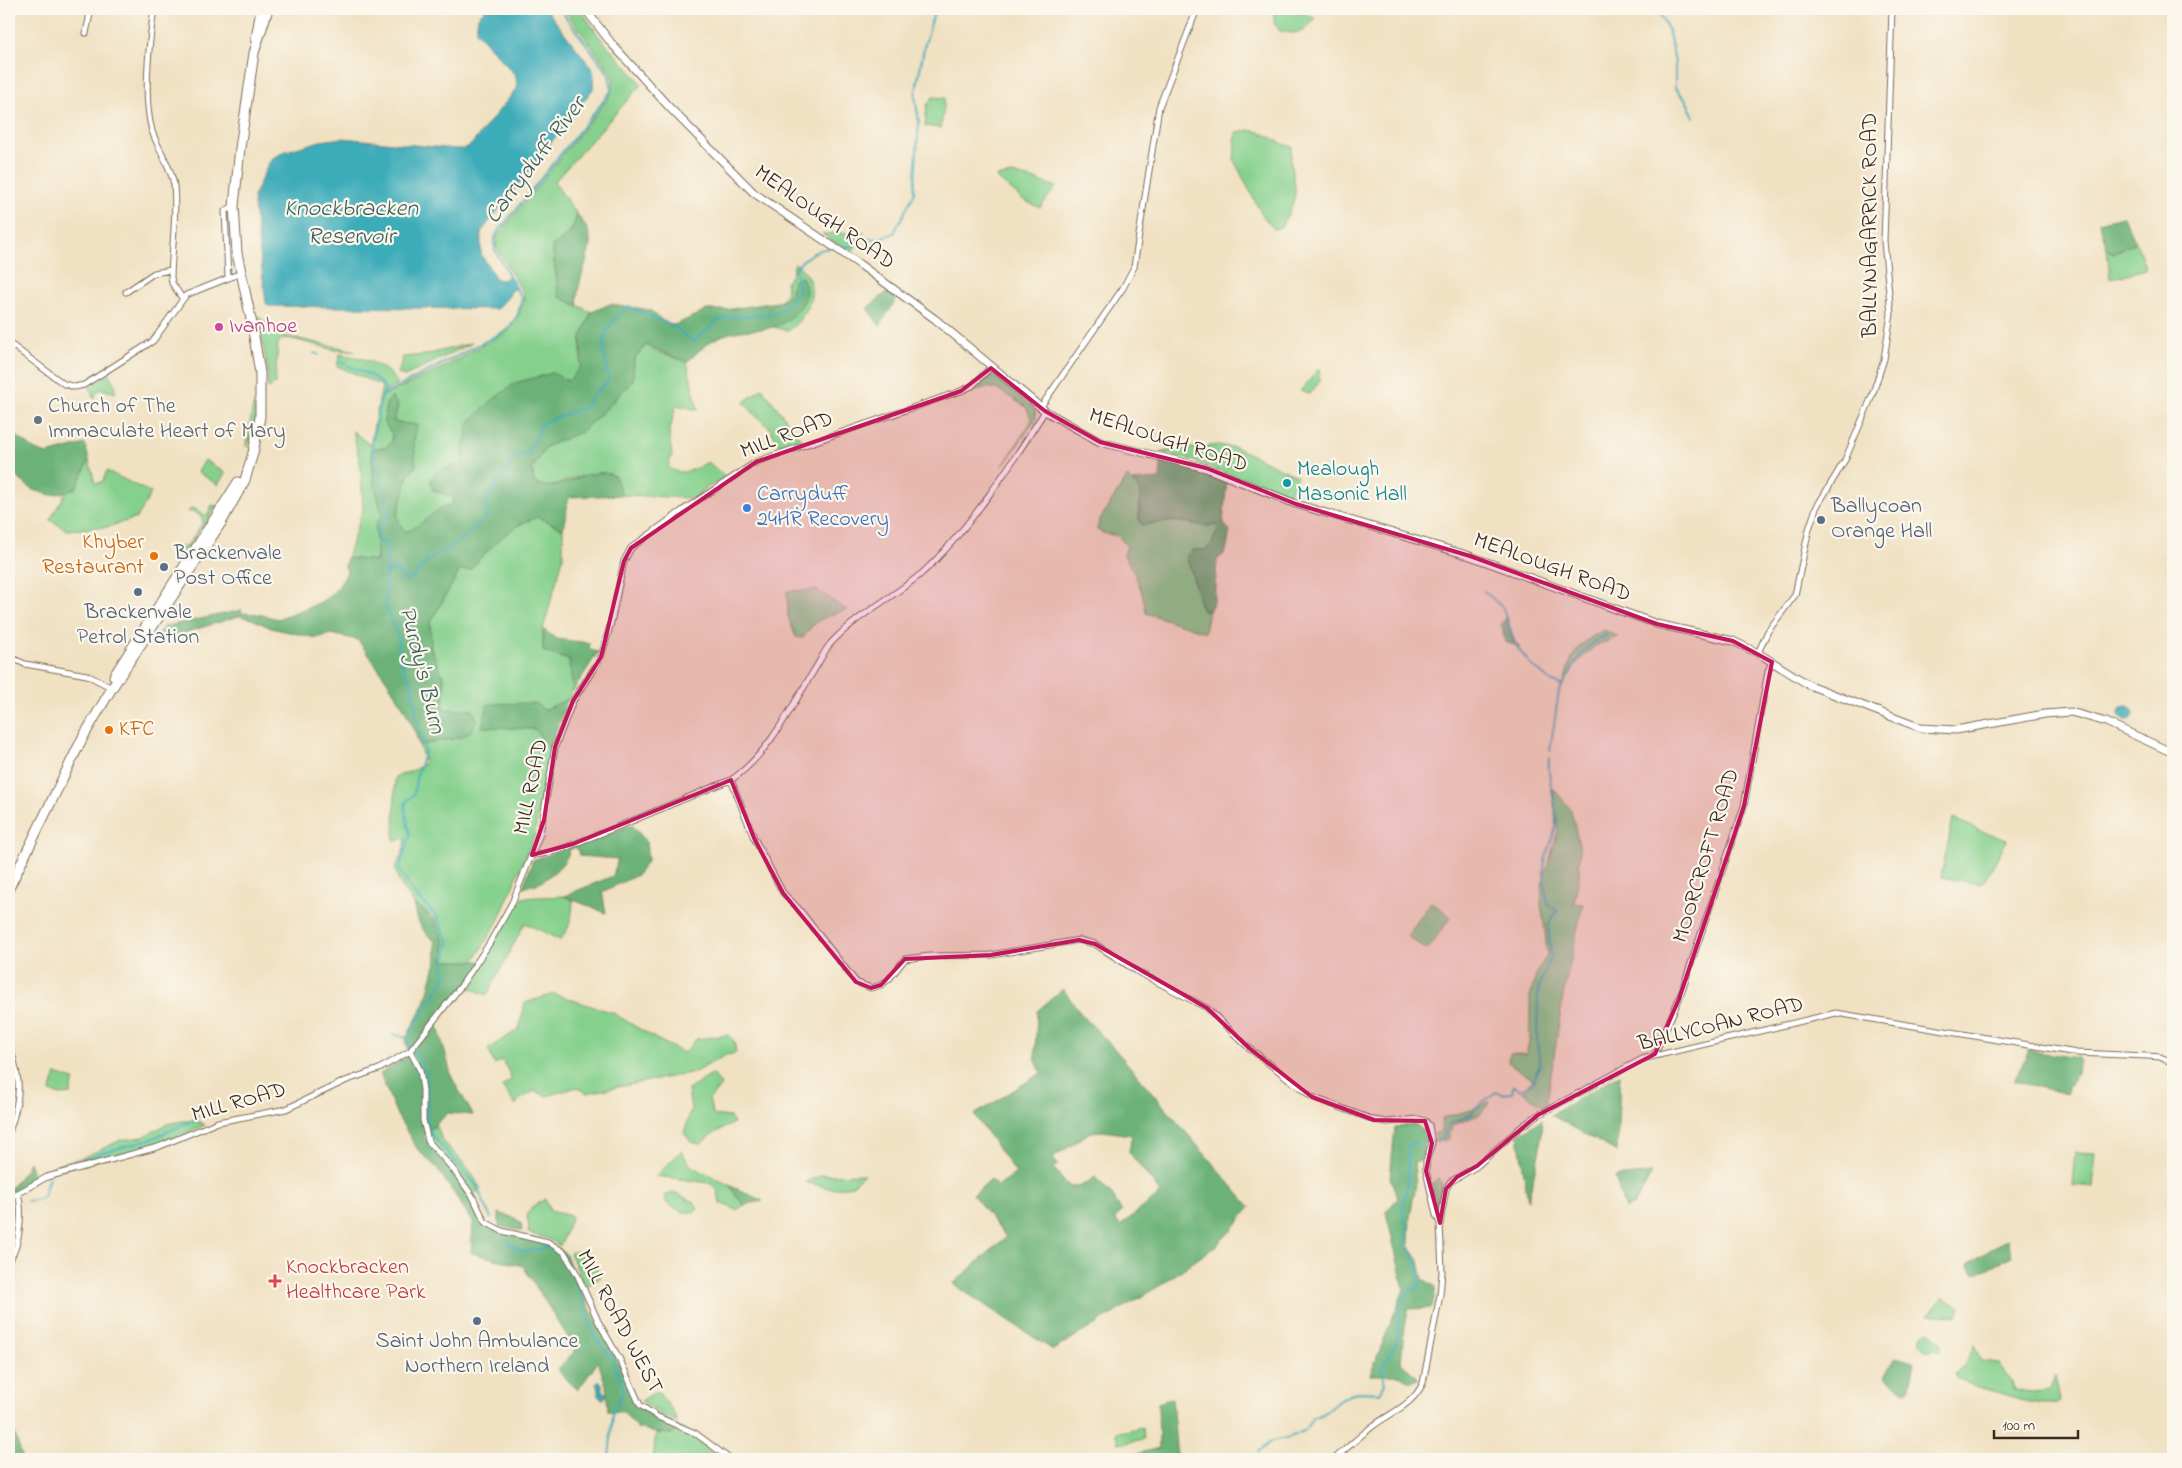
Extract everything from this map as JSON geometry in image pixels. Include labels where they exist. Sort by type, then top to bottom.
[{"type":"highway","points":[[9,888],[82,739],[112,688],[190,572],[239,492],[258,433],[261,391],[258,353],[237,253],[234,206],[240,148],[256,47],[255,35],[261,9]]},
{"type":"highway","points":[[256,47],[268,9]]},
{"type":"highway","points":[[112,688],[113,678],[240,477],[246,472]]},
{"type":"highway","points":[[145,627],[150,626],[179,583],[190,572]]},
{"type":"street","points":[[86,33],[91,9]]},
{"type":"street","points":[[154,9],[150,41],[149,118],[156,142],[173,181],[175,212],[171,270],[172,283],[182,298]]},
{"type":"street","name":"MEALOUGH ROAD","points":[[585,9],[618,50],[741,181],[778,210],[834,247],[935,319],[1043,410],[1100,442],[1206,468],[1296,504],[1470,556],[1658,624],[1721,638],[1758,653],[1809,686],[1900,722],[1921,728],[1956,730],[2045,714],[2071,712],[2106,722],[2173,753]]},
{"type":"street","points":[[532,855],[545,854],[573,844],[731,780],[744,772],[760,754],[830,645],[863,615],[920,574],[943,552],[980,506],[1123,288],[1134,267],[1159,107],[1197,9]]},
{"type":"street","name":"BALLYNAGARRICK ROAD","points":[[1758,653],[1768,631],[1795,595],[1809,529],[1816,508],[1845,460],[1872,396],[1884,360],[1891,314],[1884,241],[1884,212],[1892,9]]},
{"type":"street","points":[[228,278],[225,211],[234,206]]},
{"type":"street","points":[[126,292],[154,273],[171,270]]},
{"type":"street","points":[[9,343],[64,384],[75,387],[84,385],[153,341],[182,298],[241,272]]},
{"type":"street","name":"MILL ROAD","points":[[9,1198],[40,1180],[158,1147],[218,1122],[286,1109],[345,1081],[379,1069],[410,1051],[461,986],[489,944],[512,903],[544,820],[547,788],[555,747],[573,701],[601,657],[611,623],[624,561],[632,548],[683,510],[756,462],[961,391],[972,386],[992,366]]},
{"type":"street","points":[[9,657],[25,664],[87,675],[112,688]]},
{"type":"street","name":"MOORCROFT ROAD","points":[[1655,1054],[1679,999],[1744,806],[1768,671],[1772,662]]},
{"type":"street","points":[[731,780],[754,838],[783,892],[798,908],[852,978],[861,985],[871,988],[881,985],[889,980],[905,959],[930,956],[991,955],[1079,940],[1087,941],[1151,979],[1207,1008],[1249,1048],[1312,1097],[1374,1120],[1387,1122],[1418,1119],[1425,1121],[1429,1125],[1432,1136],[1432,1143],[1426,1161],[1426,1171],[1436,1215],[1440,1223]]},
{"type":"street","name":"BALLYCOAN ROAD","points":[[1334,1459],[1374,1425],[1406,1406],[1419,1391],[1423,1383],[1440,1295],[1442,1272],[1440,1223],[1446,1189],[1457,1177],[1477,1166],[1521,1127],[1538,1115],[1642,1059],[1655,1054],[1836,1013],[2077,1053],[2144,1056],[2173,1062]]},
{"type":"street","points":[[9,1044],[19,1082],[18,1102],[9,1132]]},
{"type":"street","name":"MILL ROAD WEST","points":[[410,1051],[420,1070],[423,1090],[423,1120],[428,1141],[452,1168],[468,1190],[485,1222],[502,1231],[548,1242],[564,1252],[577,1274],[598,1321],[620,1360],[640,1405],[658,1417],[695,1433],[730,1459]]},
{"type":"street","points":[[9,1260],[14,1250],[20,1218],[18,1194]]},
{"type":"highlighted area","points":[[991,368],[1045,411],[1100,442],[1206,468],[1296,504],[1470,556],[1657,624],[1733,641],[1772,662],[1744,806],[1679,999],[1655,1054],[1538,1115],[1477,1166],[1457,1177],[1446,1189],[1440,1223],[1426,1171],[1432,1143],[1425,1121],[1374,1120],[1312,1097],[1249,1048],[1207,1008],[1095,944],[1079,940],[991,955],[905,959],[881,985],[871,988],[856,982],[783,893],[754,838],[731,780],[573,844],[532,855],[544,820],[555,747],[573,701],[601,657],[624,561],[631,548],[756,462],[961,391]]},
{"type":"green space","points":[[564,9],[581,10],[598,35],[642,84],[554,182],[577,214],[569,233],[552,246],[559,297],[592,312],[581,337],[581,366],[569,382],[551,374],[515,383],[463,449],[463,464],[439,470],[433,490],[454,498],[451,505],[443,506],[417,528],[405,532],[397,517],[408,476],[416,466],[414,442],[416,425],[394,422],[392,397],[386,404],[384,422],[392,434],[392,441],[385,448],[371,448],[374,482],[382,515],[377,546],[377,561],[347,558],[363,509],[361,468],[353,431],[370,445],[382,386],[337,366],[340,354],[357,357],[380,366],[387,371],[398,384],[382,393],[386,395],[448,365],[508,331],[518,317],[524,300],[523,293],[497,248],[496,241],[499,234],[607,100],[613,87],[612,74]]},
{"type":"green space","points":[[1274,9],[1296,9],[1316,19],[1303,31],[1292,33],[1280,31],[1274,23]]},
{"type":"green space","points":[[933,97],[945,98],[941,128],[925,126],[927,105]]},
{"type":"green space","points":[[1249,130],[1261,133],[1292,147],[1291,167],[1295,194],[1291,208],[1281,227],[1274,229],[1262,215],[1234,160],[1236,132]]},
{"type":"green space","points":[[1012,174],[1056,187],[1040,208],[1023,200],[996,177]]},
{"type":"green space","points":[[577,214],[587,229],[590,241],[579,287],[578,306],[559,297],[552,246],[569,233]]},
{"type":"green space","points":[[2122,216],[2136,242],[2113,253],[2107,249],[2099,222]]},
{"type":"green space","points":[[864,232],[851,254],[822,234]]},
{"type":"green space","points":[[2136,242],[2146,269],[2110,279],[2107,249],[2113,253]]},
{"type":"green space","points":[[795,263],[805,273],[810,282],[811,298],[800,320],[788,331],[774,327],[793,316],[791,292],[784,301],[780,302],[787,292],[786,282],[791,276]]},
{"type":"green space","points":[[802,277],[806,288],[805,299],[792,316],[774,327],[735,332],[719,337],[687,362],[646,345],[634,359],[633,380],[605,410],[581,432],[547,446],[532,469],[534,482],[543,486],[553,486],[594,473],[604,473],[615,476],[622,495],[569,497],[563,529],[538,517],[527,521],[500,539],[470,570],[460,570],[430,623],[431,649],[444,678],[443,709],[473,710],[477,719],[471,731],[463,737],[419,745],[415,731],[401,704],[358,640],[331,634],[316,638],[271,628],[252,619],[239,616],[155,642],[163,627],[242,610],[241,613],[258,614],[278,619],[326,599],[347,572],[345,566],[347,558],[377,561],[375,525],[382,515],[374,482],[371,448],[385,448],[392,441],[392,434],[384,422],[386,404],[392,397],[398,405],[394,422],[417,425],[414,442],[416,466],[408,476],[397,517],[405,532],[439,510],[451,505],[454,498],[433,490],[430,480],[439,470],[463,464],[463,449],[469,423],[491,401],[515,383],[552,373],[569,381],[581,366],[581,337],[592,312],[610,304],[650,310],[663,321],[675,325],[707,310],[725,310],[784,301],[791,292],[793,281]]},
{"type":"green space","points":[[890,290],[898,296],[880,326],[867,308]]},
{"type":"green space","points":[[258,316],[279,335],[356,351],[335,350],[293,339],[283,339],[278,343],[275,384],[268,388],[267,367]]},
{"type":"green space","points":[[472,343],[405,376],[398,374],[403,357],[425,355]]},
{"type":"green space","points":[[646,345],[656,351],[687,362],[698,410],[676,405],[669,434],[672,455],[668,465],[672,469],[682,472],[692,470],[708,462],[725,476],[692,498],[622,495],[615,476],[579,477],[547,487],[534,482],[532,469],[547,446],[581,432],[605,410],[633,380],[634,359]]},
{"type":"green space","points":[[1319,369],[1320,381],[1310,394],[1300,391]]},
{"type":"green space","points":[[109,374],[116,387],[114,389],[116,393],[101,389],[95,393],[95,398],[93,397],[90,387]]},
{"type":"green space","points":[[991,375],[997,376],[1035,410],[1036,419],[1003,466],[1032,420],[1026,407],[997,389],[987,387],[962,395]]},
{"type":"green space","points":[[762,388],[801,439],[780,447],[770,428],[744,402]]},
{"type":"green space","points":[[253,406],[256,416],[255,427],[246,447]]},
{"type":"green space","points":[[9,430],[35,450],[47,454],[85,444],[89,460],[76,488],[51,495],[33,490],[9,471]]},
{"type":"green space","points":[[1219,445],[1237,448],[1297,476],[1287,497],[1192,460],[1160,452]]},
{"type":"green space","points":[[89,460],[95,483],[102,482],[107,471],[151,493],[137,518],[107,527],[67,530],[50,520],[66,492],[76,488]]},
{"type":"green space","points":[[205,460],[225,473],[218,485],[198,472]]},
{"type":"green space","points":[[1161,461],[1185,465],[1227,480],[1223,523],[1230,531],[1226,552],[1217,560],[1214,601],[1209,611],[1203,611],[1186,557],[1192,550],[1205,550],[1212,543],[1219,528],[1216,525],[1178,521],[1142,525],[1139,520],[1141,492],[1133,481],[1160,479]]},
{"type":"green space","points":[[1127,477],[1134,483],[1140,495],[1139,519],[1142,525],[1181,522],[1216,525],[1220,528],[1212,543],[1205,550],[1192,550],[1186,557],[1203,611],[1209,611],[1205,632],[1146,613],[1138,583],[1124,555],[1127,546],[1118,536],[1097,530],[1099,521]]},
{"type":"green space","points":[[212,505],[217,506],[186,551],[177,550],[179,547],[187,546],[202,524],[203,520],[199,515],[192,511],[188,512],[192,507],[207,516]]},
{"type":"green space","points":[[538,517],[563,529],[563,558],[543,629],[543,651],[569,660],[573,691],[568,699],[508,728],[535,729],[549,749],[534,837],[498,921],[474,961],[443,961],[445,943],[433,917],[414,904],[399,881],[395,868],[402,855],[406,838],[394,841],[395,777],[414,770],[425,763],[419,745],[463,737],[473,710],[443,709],[444,678],[431,649],[430,623],[460,570],[470,570],[500,539],[518,526]]},
{"type":"green space","points":[[817,590],[847,610],[822,619],[803,638],[796,637],[788,617],[787,591]]},
{"type":"green space","points":[[1507,617],[1515,642],[1520,647],[1505,642],[1501,624]]},
{"type":"green space","points":[[543,629],[556,639],[589,643],[590,650],[598,652],[573,691],[569,660],[543,651]]},
{"type":"green space","points":[[1604,630],[1618,637],[1595,646],[1577,663],[1564,684],[1569,665],[1576,651],[1587,640]]},
{"type":"green space","points":[[568,699],[549,749],[535,729],[482,727],[488,704],[536,703],[544,710]]},
{"type":"green space","points":[[1553,788],[1571,810],[1580,850],[1579,876],[1574,904],[1583,904],[1564,990],[1546,1108],[1523,1092],[1535,1081],[1508,1062],[1510,1054],[1526,1054],[1530,1038],[1530,997],[1537,971],[1547,956],[1541,904],[1542,885],[1558,831]]},
{"type":"green space","points":[[1953,818],[1980,831],[2007,840],[1985,880],[1979,884],[1941,877]]},
{"type":"green space","points":[[632,825],[646,841],[648,860],[637,875],[602,892],[606,913],[564,896],[613,876],[618,859],[580,856],[576,847],[569,850],[566,859],[548,877],[537,884],[523,887],[533,860]]},
{"type":"green space","points":[[564,896],[573,900],[573,906],[569,926],[560,940],[525,923],[487,995],[466,987],[519,898]]},
{"type":"green space","points":[[1431,902],[1451,917],[1427,950],[1407,936]]},
{"type":"green space","points":[[414,904],[434,921],[438,928],[443,942],[443,961],[482,961],[466,987],[437,1023],[452,1078],[473,1115],[448,1113],[423,1136],[467,1189],[481,1218],[492,1229],[510,1235],[539,1240],[565,1253],[583,1295],[617,1359],[638,1405],[680,1428],[673,1434],[656,1433],[637,1428],[624,1412],[608,1411],[606,1385],[598,1362],[578,1390],[557,1370],[576,1350],[523,1266],[471,1253],[473,1222],[437,1168],[418,1150],[397,1115],[380,1074],[409,1055],[405,1040],[425,1003],[436,961],[435,941],[420,925]]},
{"type":"green space","points":[[1063,989],[1082,1015],[1113,1047],[1250,1207],[1231,1231],[1213,1248],[1159,1286],[1053,1350],[953,1284],[1006,1237],[973,1195],[991,1179],[997,1187],[1016,1173],[974,1115],[1041,1073],[1035,1058],[1037,1011]],"holes":[[[1103,1131],[1132,1135],[1129,1152],[1161,1193],[1120,1226],[1115,1218],[1122,1212],[1111,1193],[1095,1177],[1076,1187],[1068,1185],[1054,1168],[1058,1165],[1053,1158],[1090,1132]]]},
{"type":"green space","points":[[554,994],[613,1013],[684,1053],[696,1039],[728,1035],[734,1041],[736,1053],[726,1055],[695,1072],[587,1093],[577,1087],[547,1096],[535,1091],[520,1099],[515,1105],[502,1086],[512,1079],[503,1060],[494,1064],[488,1049],[519,1029],[525,1003]]},
{"type":"green space","points":[[2029,1051],[2078,1058],[2080,1062],[2067,1094],[2014,1081]]},
{"type":"green space","points":[[56,1074],[74,1080],[70,1094],[60,1095],[50,1092]]},
{"type":"green space","points":[[713,1074],[721,1085],[709,1100],[713,1115],[730,1117],[734,1123],[711,1135],[701,1144],[691,1142],[684,1133],[691,1109],[688,1090]]},
{"type":"green space","points":[[1620,1074],[1617,1152],[1551,1115]]},
{"type":"green space","points":[[1489,1101],[1490,1103],[1480,1114],[1452,1126],[1447,1140],[1437,1141],[1434,1134],[1441,1131],[1442,1118],[1472,1110]]},
{"type":"green space","points":[[1542,1120],[1540,1149],[1528,1200],[1518,1135]]},
{"type":"green space","points":[[197,1121],[205,1125],[154,1146],[44,1174],[54,1165],[82,1158],[121,1140],[143,1137],[167,1124]]},
{"type":"green space","points":[[1415,1124],[1423,1130],[1425,1144],[1421,1161],[1414,1163],[1416,1184],[1410,1216],[1409,1245],[1419,1261],[1423,1279],[1436,1287],[1432,1308],[1408,1309],[1401,1363],[1419,1379],[1411,1381],[1399,1375],[1370,1375],[1404,1289],[1386,1212],[1398,1198],[1390,1178],[1395,1127]]},
{"type":"green space","points":[[436,1125],[442,1140],[469,1169],[481,1189],[474,1194],[454,1166],[431,1142],[427,1132]]},
{"type":"green space","points":[[681,1151],[691,1166],[729,1185],[744,1205],[737,1210],[720,1203],[718,1191],[711,1183],[656,1176]]},
{"type":"green space","points":[[2075,1152],[2096,1153],[2093,1187],[2072,1185]]},
{"type":"green space","points":[[29,1162],[35,1180],[9,1195],[9,1190],[26,1169]]},
{"type":"green space","points":[[1652,1173],[1634,1205],[1625,1209],[1615,1177]]},
{"type":"green space","points":[[864,1174],[852,1186],[832,1189],[805,1182],[822,1175]]},
{"type":"green space","points":[[1439,1177],[1442,1185],[1437,1210],[1432,1184]]},
{"type":"green space","points":[[729,1185],[763,1201],[744,1205]]},
{"type":"green space","points":[[674,1193],[694,1202],[698,1208],[694,1212],[683,1212],[667,1204],[664,1195]]},
{"type":"green space","points":[[545,1199],[550,1211],[572,1216],[560,1246],[549,1239],[528,1233],[527,1216],[533,1206]]},
{"type":"green space","points":[[499,1213],[515,1218],[521,1223],[522,1231],[499,1226]]},
{"type":"green space","points":[[2007,1239],[2012,1256],[1975,1275],[1968,1264]]},
{"type":"green space","points":[[578,1251],[591,1259],[601,1277],[585,1288],[570,1253]]},
{"type":"green space","points":[[1943,1297],[1960,1307],[1957,1316],[1929,1315]]},
{"type":"green space","points":[[1929,1331],[1941,1343],[1942,1348],[1939,1352],[1934,1349],[1926,1351],[1920,1343],[1923,1335]]},
{"type":"green space","points":[[1974,1345],[1981,1361],[1998,1363],[2011,1381],[2013,1390],[2032,1392],[2050,1390],[2055,1375],[2060,1401],[2052,1404],[2040,1404],[1957,1380],[1955,1373],[1965,1365]]},
{"type":"green space","points":[[1896,1357],[1914,1362],[1908,1390],[1904,1390],[1885,1377]]},
{"type":"green space","points":[[657,1391],[673,1411],[677,1422],[663,1416],[641,1401]]},
{"type":"green space","points":[[1172,1398],[1177,1459],[1116,1459],[1159,1448],[1158,1403]]},
{"type":"green space","points":[[9,1417],[23,1459],[12,1459],[9,1450]]},
{"type":"green space","points":[[1142,1427],[1144,1439],[1119,1444],[1116,1433]]},
{"type":"green space","points":[[680,1428],[703,1440],[706,1448],[713,1454],[706,1459],[653,1459],[656,1433],[673,1434]]},
{"type":"water","name":"Knockbracken Reservoir","points":[[483,9],[546,9],[590,66],[594,74],[593,89],[481,232],[481,254],[496,279],[502,280],[509,276],[517,288],[509,292],[510,295],[497,309],[268,306],[266,303],[253,197],[270,161],[283,152],[320,141],[342,138],[455,149],[464,149],[471,145],[517,86],[516,76],[476,31],[478,17],[485,10]]},
{"type":"water","points":[[2126,706],[2131,708],[2133,713],[2131,718],[2126,720],[2121,718],[2119,713],[2121,708]]},
{"type":"water","points":[[599,1380],[606,1394],[603,1400],[599,1396],[599,1389],[596,1385]]},
{"type":"waterway","name":"Purdy's Burn","points":[[491,1218],[476,1185],[431,1134],[428,1120],[427,1076],[423,1065],[407,1038],[444,980],[446,973],[443,967],[449,943],[435,914],[413,893],[399,869],[410,836],[405,809],[406,802],[414,794],[416,778],[425,751],[417,722],[412,684],[404,669],[399,654],[398,636],[386,608],[386,543],[377,542],[378,525],[387,519],[387,510],[372,448],[374,430],[383,395],[507,330],[517,316],[522,299],[495,250],[494,241],[497,233],[612,89],[609,74],[560,9]]},
{"type":"waterway","points":[[840,247],[853,246],[860,238],[876,239],[894,233],[914,194],[919,122],[915,96],[924,48],[935,9]]},
{"type":"waterway","points":[[1657,9],[1668,29],[1675,62],[1675,88],[1686,100],[1694,117]]},
{"type":"waterway","points":[[387,573],[396,569],[405,580],[413,578],[419,569],[431,558],[468,535],[487,515],[488,496],[514,459],[529,451],[542,423],[586,407],[591,397],[609,380],[604,356],[604,339],[611,324],[628,306],[676,328],[693,342],[720,319],[775,313],[786,307],[799,289],[795,269],[810,255],[819,250],[830,248]]},
{"type":"waterway","points":[[314,353],[319,355]]},
{"type":"waterway","points":[[340,362],[372,376],[384,386],[385,393]]},
{"type":"waterway","points":[[1484,591],[1503,608],[1514,643],[1531,665],[1551,681],[1562,686]]},
{"type":"waterway","points":[[1550,751],[1559,691],[1582,653],[1595,641],[1607,635]]},
{"type":"waterway","points":[[1259,1452],[1271,1441],[1287,1438],[1304,1431],[1313,1418],[1323,1414],[1337,1402],[1356,1392],[1380,1393],[1385,1384],[1382,1367],[1397,1342],[1399,1307],[1408,1294],[1420,1284],[1417,1264],[1404,1242],[1408,1231],[1402,1206],[1408,1183],[1408,1144],[1442,1140],[1449,1124],[1472,1114],[1475,1108],[1497,1091],[1502,1094],[1512,1093],[1513,1087],[1515,1086],[1521,1090],[1534,1080],[1539,1066],[1537,1040],[1538,990],[1551,956],[1548,925],[1557,911],[1548,904],[1544,877],[1545,861],[1556,819],[1549,775],[1549,758]]},
{"type":"waterway","points":[[393,1034],[407,1038]]},
{"type":"waterway","points":[[51,1174],[56,1166],[72,1167],[101,1153],[151,1139],[191,1121],[205,1111],[211,1103]]},
{"type":"waterway","points":[[27,1201],[35,1200],[45,1194],[49,1178]]},
{"type":"waterway","points":[[9,1206],[13,1205]]},
{"type":"waterway","name":"Purdy's Burn","points":[[505,1238],[509,1244],[524,1252],[548,1247],[564,1255]]},
{"type":"waterway","name":"Purdy's Burn","points":[[570,1266],[595,1337],[612,1358],[624,1389],[613,1412],[609,1459]]},
{"type":"place","name":"Ivanhoe","points":[[219,327]]},
{"type":"place","name":"Church of The Immaculate Heart of Mary","points":[[38,420]]},
{"type":"place","name":"Mealough Masonic Hall","points":[[1287,483]]},
{"type":"place","name":"Carryduff 24HR Recovery","points":[[747,508]]},
{"type":"place","name":"Ballycoan Orange Hall","points":[[1821,520]]},
{"type":"place","name":"Khyber Restaurant","points":[[154,556]]},
{"type":"place","name":"Brackenvale Post Office","points":[[164,567]]},
{"type":"place","name":"Brackenvale Petrol Station","points":[[138,592]]},
{"type":"place","name":"KFC","points":[[109,730]]},
{"type":"place","name":"Knockbracken Healthcare Park","points":[[275,1281]]},
{"type":"place","name":"Saint John Ambulance Northern Ireland","points":[[477,1321]]},
{"type":"water label","name":"Carryduff River","points":[[536,161]]}]
